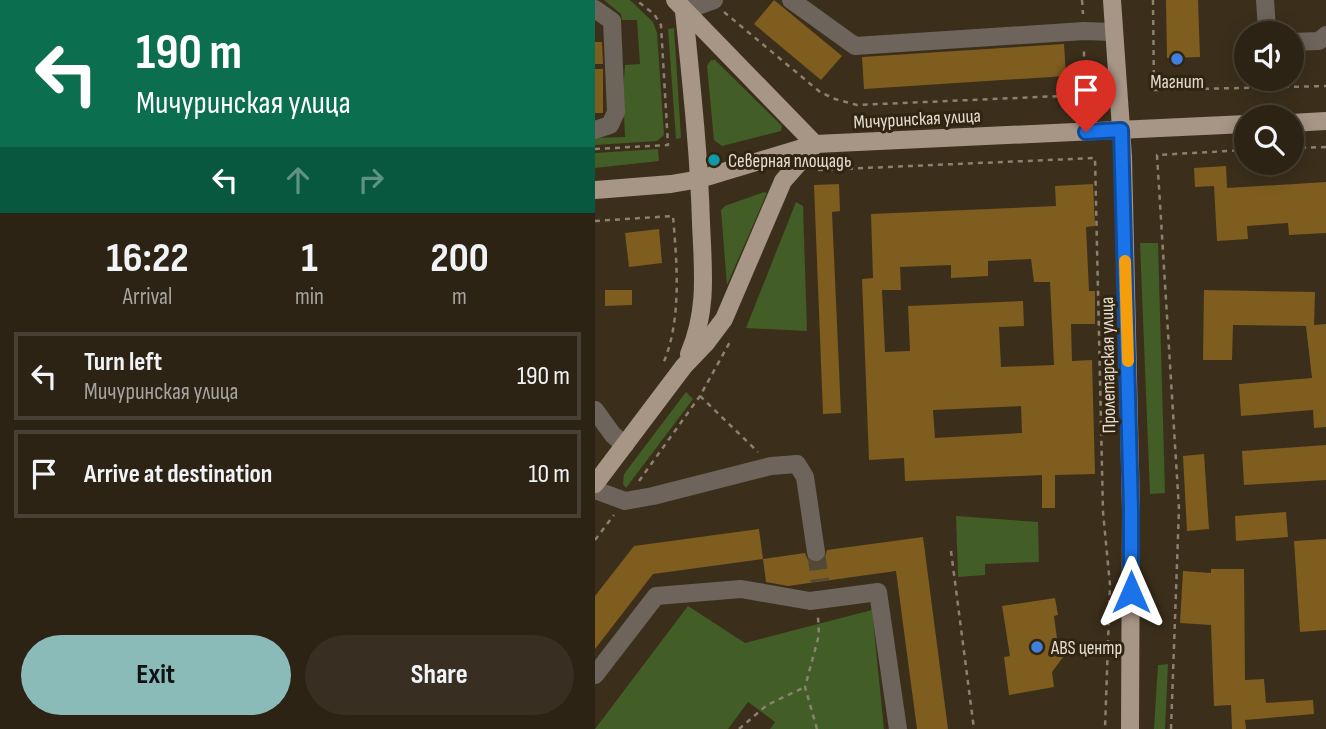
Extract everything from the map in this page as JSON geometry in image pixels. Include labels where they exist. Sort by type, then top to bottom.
[{"type":"main road","name":"Пролетарская улица","points":[[1112,0],[1121,130],[1131,510],[1130,729]]},
{"type":"main road","points":[[595,484],[684,366],[724,319],[783,181],[815,144],[680,5]]},
{"type":"main road","points":[[680,5],[700,179],[704,303],[699,332],[684,366]]},
{"type":"main road","points":[[1304,122],[1326,121]]},
{"type":"main road","name":"Мичуринская улица","points":[[595,190],[700,179],[815,144],[1234,125]]},
{"type":"street","points":[[791,0],[855,46],[1084,31],[1114,32]]},
{"type":"street","points":[[1265,0],[1266,21]]},
{"type":"street","points":[[680,5],[713,1]]},
{"type":"street","points":[[595,9],[612,21],[616,112],[610,125],[595,130]]},
{"type":"street","points":[[1304,42],[1319,41],[1326,34]]},
{"type":"street","points":[[595,410],[613,435],[625,445]]},
{"type":"street","points":[[595,490],[625,501],[771,466],[797,464],[805,477],[816,552]]},
{"type":"street","points":[[817,600],[821,581]]},
{"type":"street","points":[[595,676],[656,596],[741,589],[817,600],[878,592],[898,729]]},
{"type":"path","points":[[595,149],[668,145],[661,25],[654,14],[636,0]]},
{"type":"path","points":[[1153,0],[1154,90],[1326,86]]},
{"type":"path","points":[[713,1],[820,92],[857,105],[1084,95]]},
{"type":"path","points":[[1304,148],[1326,147]]},
{"type":"path","points":[[1171,729],[1179,509],[1157,155],[1234,151]]},
{"type":"path","points":[[814,171],[822,168],[1095,158],[1103,512],[1110,585],[1105,729]]},
{"type":"path","points":[[595,221],[673,216],[676,252],[674,322],[671,345],[661,368]]},
{"type":"path","points":[[595,540],[700,396],[731,341]]},
{"type":"path","points":[[700,396],[771,466]]},
{"type":"path","points":[[951,551],[974,729]]},
{"type":"path","points":[[817,600],[819,635],[805,687],[817,729]]},
{"type":"path","points":[[739,729],[767,705],[805,687]]},
{"type":"green space","points":[[604,0],[630,0],[653,22],[657,33],[664,135],[657,141],[595,145],[595,138],[625,137],[625,65],[640,64],[637,20],[622,20],[621,14]]},
{"type":"green space","points":[[674,28],[681,138],[676,139],[668,29]]},
{"type":"green space","points":[[711,60],[715,60],[782,126],[781,131],[722,146],[714,140],[707,66]]},
{"type":"green space","points":[[658,149],[659,161],[595,168],[595,153]]},
{"type":"green space","points":[[767,193],[727,285],[721,210],[725,206]]},
{"type":"green space","points":[[796,202],[803,206],[807,331],[746,328]]},
{"type":"green space","points":[[1140,243],[1158,243],[1165,493],[1150,494]]},
{"type":"green space","points":[[686,392],[693,399],[626,488],[623,484],[624,474]]},
{"type":"green space","points":[[956,516],[1038,522],[1039,562],[985,564],[985,575],[958,577]]},
{"type":"green space","points":[[688,606],[745,643],[872,610],[884,729],[770,729],[775,722],[748,702],[728,729],[595,729]]},
{"type":"green space","points":[[1168,664],[1165,729],[1154,729],[1158,665]]},
{"type":"building","points":[[774,0],[842,56],[821,80],[754,24]]},
{"type":"building","points":[[1166,0],[1198,0],[1200,57],[1167,58]]},
{"type":"building","points":[[595,42],[602,42],[603,64],[595,64]]},
{"type":"building","points":[[1064,44],[1066,76],[864,89],[862,57]]},
{"type":"building","points":[[595,69],[603,69],[603,113],[595,113]]},
{"type":"building","points":[[1226,166],[1227,188],[1326,182],[1326,233],[1289,235],[1288,223],[1247,226],[1248,239],[1217,241],[1214,186],[1195,187],[1194,168]]},
{"type":"building","points":[[839,184],[840,211],[832,212],[841,413],[823,414],[814,185]]},
{"type":"building","points":[[1093,184],[1095,226],[1086,227],[1089,291],[1095,291],[1095,324],[1071,324],[1072,361],[1092,360],[1095,474],[1055,475],[1055,508],[1042,508],[1042,475],[905,481],[904,458],[869,460],[862,279],[873,278],[871,214],[1056,206],[1055,186]],"holes":[[[1031,259],[1034,282],[1050,282],[1054,365],[1001,367],[999,327],[1024,326],[1023,301],[908,306],[910,351],[885,352],[882,290],[901,290],[900,267],[951,265],[951,278],[988,276],[988,261]],[[1021,406],[1022,433],[935,438],[933,410]]]},
{"type":"building","points":[[659,229],[662,263],[629,267],[625,233]]},
{"type":"building","points":[[605,290],[632,290],[632,305],[605,306]]},
{"type":"building","points":[[1204,290],[1315,292],[1314,325],[1326,324],[1326,427],[1314,428],[1313,410],[1241,416],[1239,384],[1312,378],[1306,326],[1233,325],[1232,360],[1203,360]]},
{"type":"building","points":[[1326,445],[1326,480],[1244,485],[1242,451]]},
{"type":"building","points":[[1204,454],[1209,529],[1187,531],[1183,456]]},
{"type":"building","points":[[1286,512],[1288,537],[1236,541],[1235,516]]},
{"type":"building","points":[[759,529],[763,559],[653,574],[595,649],[595,596],[634,546]]},
{"type":"building","points":[[923,537],[948,729],[917,729],[896,571],[788,586],[766,582],[763,559],[805,553],[808,560],[817,563],[824,560],[827,550]]},
{"type":"building","points":[[1326,539],[1326,630],[1300,632],[1294,541]]},
{"type":"building","points":[[1211,569],[1244,569],[1245,680],[1264,679],[1266,703],[1313,700],[1314,714],[1245,720],[1246,729],[1232,729],[1231,705],[1214,706],[1211,625],[1180,623],[1183,571],[1211,573]]},
{"type":"building","points":[[1055,598],[1058,615],[1054,616],[1058,646],[1064,656],[1052,672],[1054,687],[1009,695],[1004,657],[1010,656],[1002,606]]},
{"type":"tunnel","points":[[816,552],[820,581]]},
{"type":"slow traffic","points":[[1125,261],[1128,361]]},
{"type":"place","name":"Магнит","points":[[1177,59]]},
{"type":"place","name":"Северная площадь","points":[[714,160]]},
{"type":"place","name":"ABS центр","points":[[1037,647]]},
{"type":"route","points":[[1086,132],[1121,130],[1131,592]]}]
